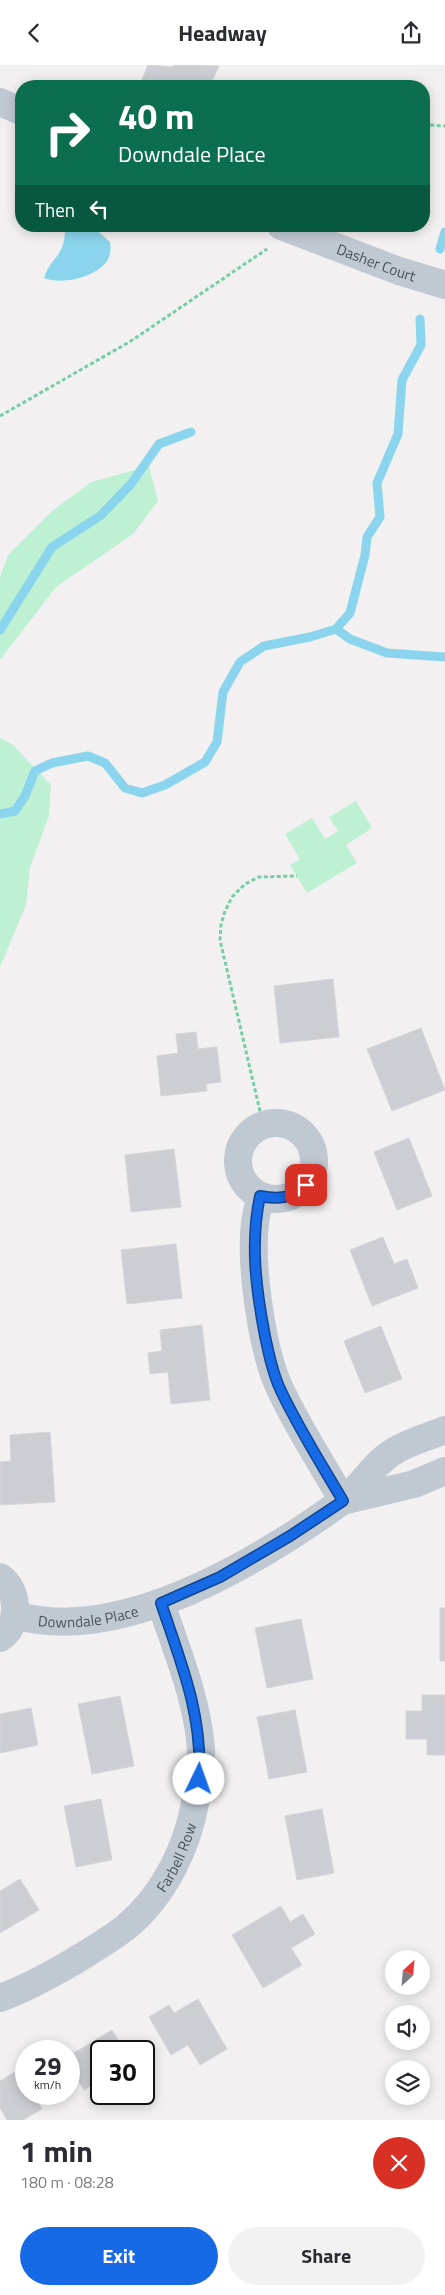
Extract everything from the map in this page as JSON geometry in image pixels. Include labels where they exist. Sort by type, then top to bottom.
[{"type":"street","points":[[0,101],[15,108]]},
{"type":"street","name":"Dasher Court","points":[[277,235],[445,285]]},
{"type":"street","points":[[280,1122],[295,1127],[308,1139],[314,1154],[313,1171],[306,1185],[293,1195],[277,1199],[260,1196],[246,1185],[238,1168],[238,1150],[248,1134],[263,1124],[280,1122]]},
{"type":"street","points":[[260,1196],[255,1222],[254,1253],[258,1300],[270,1358],[280,1389],[343,1501]]},
{"type":"street","name":"Downdale Place","points":[[16,1615],[35,1620],[58,1622],[96,1619],[161,1603],[220,1577],[290,1536],[343,1501],[392,1452],[445,1430]]},
{"type":"street","name":"Downdale Place","points":[[343,1501],[414,1484],[445,1471]]},
{"type":"street","name":"Downdale Place","points":[[0,1577],[5,1580],[14,1595],[16,1615],[10,1628],[0,1638]]},
{"type":"street","name":"Farbell Row","points":[[0,1998],[30,1987],[92,1950],[125,1927],[149,1902],[169,1875],[183,1847],[194,1812],[201,1750],[192,1694],[161,1603]]},
{"type":"path","points":[[430,125],[445,126]]},
{"type":"path","points":[[0,416],[131,341],[277,235]]},
{"type":"path","points":[[263,1124],[220,941],[221,925],[232,897],[245,884],[258,877],[297,876]]},
{"type":"green space","points":[[149,466],[158,501],[133,534],[56,587],[0,660],[0,577],[8,555],[52,511],[91,482]]},
{"type":"green space","points":[[0,738],[12,744],[51,785],[49,816],[30,867],[26,905],[0,967]]},
{"type":"green space","points":[[356,801],[372,828],[346,845],[357,863],[307,893],[290,865],[300,859],[285,834],[312,818],[325,839],[338,831],[329,817]]},
{"type":"water","points":[[65,232],[99,232],[110,242],[108,259],[102,267],[77,279],[59,281],[44,278],[50,265],[60,252]]},
{"type":"building","points":[[148,65],[173,67],[174,65],[219,66],[213,80],[142,80]]},
{"type":"building","points":[[333,979],[339,1037],[280,1043],[274,986]]},
{"type":"building","points":[[421,1028],[445,1090],[392,1111],[367,1049]]},
{"type":"building","points":[[196,1032],[198,1049],[217,1047],[221,1082],[206,1084],[207,1091],[161,1096],[157,1056],[178,1053],[176,1034]]},
{"type":"building","points":[[409,1138],[432,1196],[397,1210],[374,1152]]},
{"type":"building","points":[[174,1149],[181,1207],[131,1212],[125,1155]]},
{"type":"building","points":[[383,1237],[394,1264],[407,1259],[418,1288],[372,1306],[350,1250]]},
{"type":"building","points":[[176,1244],[182,1298],[127,1304],[121,1250]]},
{"type":"building","points":[[202,1325],[210,1400],[171,1404],[168,1372],[150,1374],[148,1353],[162,1351],[160,1330]]},
{"type":"building","points":[[381,1326],[402,1379],[365,1393],[344,1341]]},
{"type":"building","points":[[50,1432],[55,1502],[0,1505],[0,1462],[11,1461],[10,1435]]},
{"type":"building","points":[[440,1608],[445,1608],[445,1661],[440,1661]]},
{"type":"building","points":[[301,1619],[313,1679],[267,1688],[255,1628]]},
{"type":"building","points":[[422,1695],[445,1695],[445,1755],[427,1755],[427,1739],[406,1739],[406,1711],[422,1711]]},
{"type":"building","points":[[120,1696],[134,1766],[92,1774],[78,1704]]},
{"type":"building","points":[[31,1708],[38,1745],[0,1753],[0,1714]]},
{"type":"building","points":[[295,1710],[307,1772],[269,1779],[257,1717]]},
{"type":"building","points":[[101,1799],[112,1860],[76,1867],[64,1806]]},
{"type":"building","points":[[322,1809],[334,1873],[297,1880],[285,1816]]},
{"type":"building","points":[[20,1879],[39,1910],[0,1933],[0,1891]]},
{"type":"building","points":[[281,1906],[290,1922],[303,1914],[315,1934],[291,1948],[302,1965],[263,1988],[232,1935]]},
{"type":"building","points":[[198,1999],[227,2049],[200,2065],[188,2045],[171,2055],[149,2017],[169,2005],[174,2013]]},
{"type":"building","points":[[112,2030],[118,2040],[95,2040]]},
{"type":"building","points":[[90,2043],[90,2086],[84,2090],[80,2083],[80,2049]]},
{"type":"building","points":[[15,2072],[15,2105],[40,2105],[42,2109],[23,2120],[7,2120],[0,2108],[0,2081]]},
{"type":"waterway","points":[[440,249],[445,232]]},
{"type":"waterway","points":[[336,629],[350,613],[365,555],[367,537],[380,517],[377,483],[398,434],[402,380],[421,345],[420,319]]},
{"type":"waterway","points":[[0,630],[52,547],[100,516],[131,484],[159,444],[191,432]]},
{"type":"waterway","points":[[0,814],[15,811],[25,796],[35,771],[52,763],[88,756],[105,763],[125,788],[142,793],[165,785],[205,762],[217,742],[223,692],[240,662],[264,646],[310,637],[336,629],[350,639],[387,653],[445,657]]},
{"type":"route","points":[[199,1779],[201,1750],[192,1694],[161,1603],[220,1577],[290,1536],[343,1501],[280,1389],[270,1358],[258,1300],[254,1253],[255,1222],[260,1196],[277,1199],[293,1195],[306,1185]]}]
